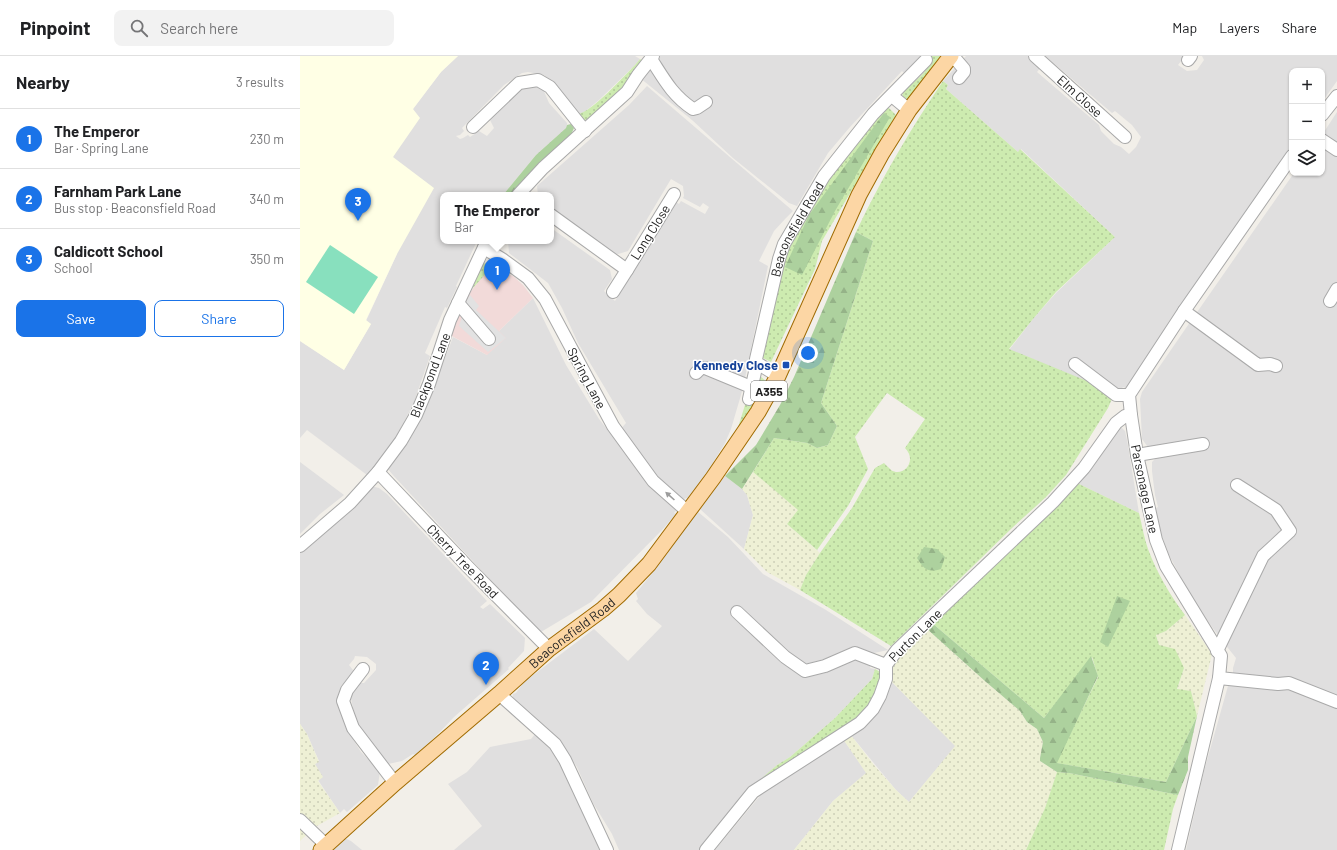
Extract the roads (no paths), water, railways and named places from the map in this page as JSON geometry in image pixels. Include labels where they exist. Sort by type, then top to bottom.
[{"type":"main road","name":"Beaconsfield Road","points":[[324,847],[549,649],[603,609],[649,564],[739,442],[758,412],[778,376],[859,195],[882,153],[909,110],[952,56]]},
{"type":"street","points":[[952,56],[964,69],[964,72],[959,78]]},
{"type":"street","name":"Elm Close","points":[[1035,56],[1125,137]]},
{"type":"street","points":[[522,192],[543,168],[627,92],[638,75],[652,58],[671,91],[682,102],[693,109],[706,102]]},
{"type":"street","name":"Beaconsfield Road","points":[[696,373],[701,368],[705,368],[750,393],[774,276],[784,244],[824,176],[873,114],[926,60]]},
{"type":"street","points":[[473,128],[519,82],[538,80],[550,87],[585,131]]},
{"type":"street","points":[[892,96],[909,110]]},
{"type":"street","points":[[1325,111],[1337,96]]},
{"type":"street","points":[[1325,142],[1337,150]]},
{"type":"street","points":[[1076,364],[1116,396],[1129,395],[1184,311],[1289,160]]},
{"type":"street","name":"Long Close","points":[[613,292],[674,194]]},
{"type":"street","name":"Long Close","points":[[554,217],[627,270]]},
{"type":"street","name":"Blackpond Lane","points":[[300,546],[350,502],[378,472],[401,441],[416,415],[429,384],[450,320],[486,244]]},
{"type":"street","name":"Spring Lane","points":[[486,244],[502,259],[528,278],[545,299],[613,426],[653,481],[688,512]]},
{"type":"street","points":[[1330,301],[1337,289]]},
{"type":"street","points":[[458,303],[489,339]]},
{"type":"street","points":[[1184,311],[1258,365],[1270,364],[1276,366]]},
{"type":"street","points":[[757,362],[778,376]]},
{"type":"street","name":"Parsonage Lane","points":[[1129,395],[1130,415],[1137,455],[1156,540],[1166,566],[1221,656],[1219,678],[1178,850]]},
{"type":"street","name":"Purton Lane","points":[[706,850],[753,792],[860,723],[873,709],[880,696],[886,679],[886,665],[897,650],[1053,502],[1084,468],[1116,423],[1125,416],[1130,415]]},
{"type":"street","points":[[1137,455],[1203,444]]},
{"type":"street","name":"Cherry Tree Road","points":[[378,472],[468,567],[549,649]]},
{"type":"street","points":[[1217,651],[1262,556],[1290,532],[1276,510],[1237,485]]},
{"type":"street","points":[[737,612],[785,657],[805,671],[825,666],[856,653],[886,665]]},
{"type":"street","points":[[363,669],[347,690],[342,701],[353,728],[395,783]]},
{"type":"street","points":[[1219,678],[1278,684],[1290,683],[1337,702]]},
{"type":"street","points":[[499,694],[555,744],[565,760],[607,850]]},
{"type":"street","points":[[300,820],[324,847]]},
{"type":"place","name":"Caldicott School","points":[[358,221]]},
{"type":"place","name":"The Emperor","points":[[497,290]]},
{"type":"place","name":"Kennedy Close","points":[[786,365]]},
{"type":"place","name":"Farnham Park Lane","points":[[486,685]]}]
